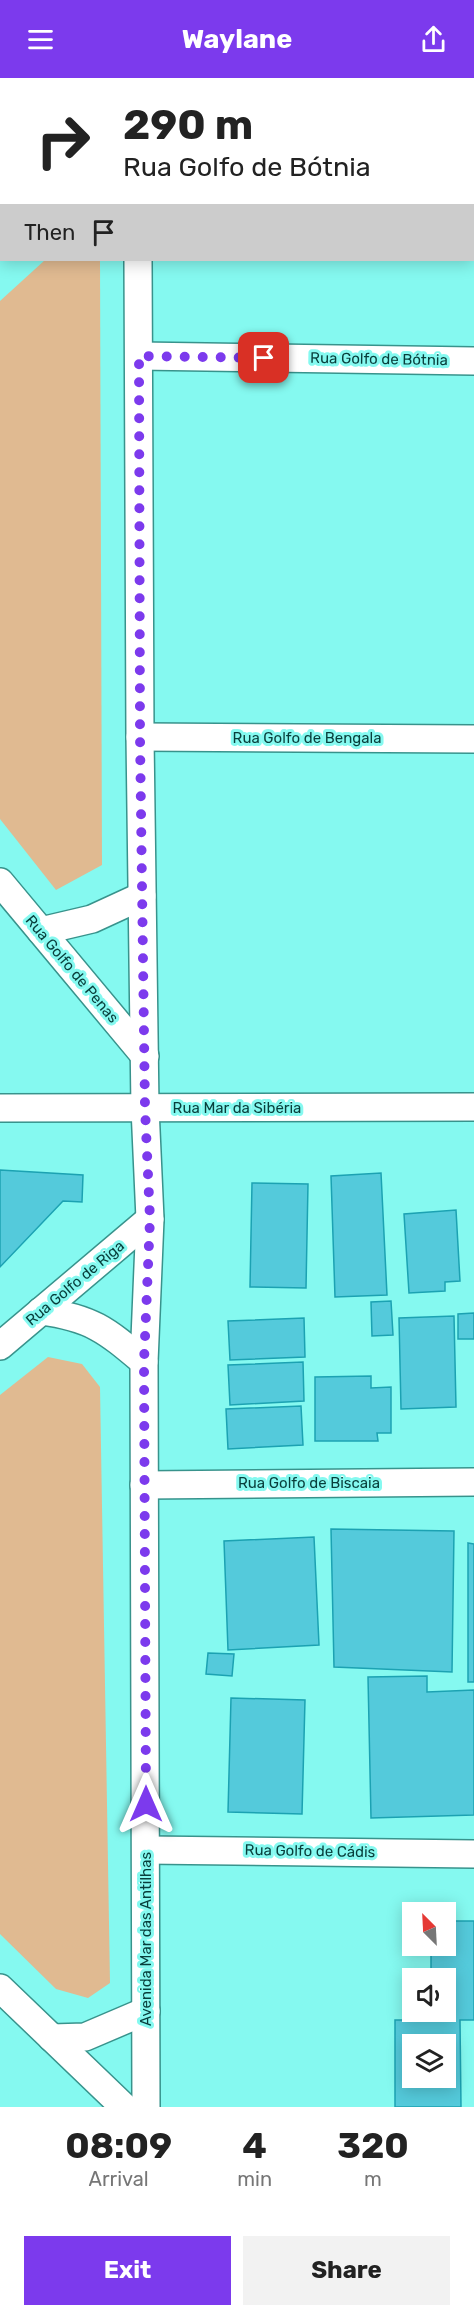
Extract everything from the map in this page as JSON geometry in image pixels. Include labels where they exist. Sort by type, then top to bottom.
[{"type":"street","name":"Avenida Mar das Antilhas","points":[[138,261],[140,737],[145,1108],[150,1219],[144,1362],[146,2107]]},
{"type":"street","name":"Rua Golfo de Bótnia","points":[[139,356],[474,361]]},
{"type":"street","name":"Rua Golfo de Bengala","points":[[140,737],[474,739]]},
{"type":"street","name":"Rua Golfo de Penas","points":[[0,882],[145,1056]]},
{"type":"street","points":[[41,931],[92,919],[142,896]]},
{"type":"street","name":"Rua Mar da Sibéria","points":[[0,1108],[474,1107]]},
{"type":"street","name":"Rua Golfo de Riga","points":[[0,1346],[150,1219]]},
{"type":"street","points":[[42,1311],[72,1315],[106,1330],[144,1362]]},
{"type":"street","name":"Rua Golfo de Biscaia","points":[[144,1485],[474,1482]]},
{"type":"street","name":"Rua Golfo de Cádis","points":[[146,1850],[474,1854]]},
{"type":"street","points":[[0,1988],[124,2107]]},
{"type":"street","points":[[52,2038],[85,2037],[146,2011]]},
{"type":"shaded area","points":[[44,261],[100,261],[102,865],[56,890],[0,819],[0,301]]},
{"type":"shaded area","points":[[48,1357],[82,1364],[100,1387],[110,1983],[88,1998],[56,1989],[0,1934],[0,1395]]},
{"type":"building","points":[[0,1170],[83,1175],[82,1202],[63,1201],[0,1267]]},
{"type":"building","points":[[381,1173],[387,1295],[335,1297],[331,1176]]},
{"type":"building","points":[[252,1183],[308,1184],[306,1288],[250,1287]]},
{"type":"building","points":[[456,1210],[460,1281],[445,1282],[445,1291],[409,1293],[404,1214]]},
{"type":"building","points":[[391,1301],[393,1335],[372,1336],[371,1302]]},
{"type":"building","points":[[474,1313],[474,1339],[458,1339],[458,1314]]},
{"type":"building","points":[[454,1316],[456,1407],[401,1409],[399,1318]]},
{"type":"building","points":[[304,1318],[305,1357],[230,1360],[228,1321]]},
{"type":"building","points":[[303,1362],[304,1401],[230,1405],[228,1365]]},
{"type":"building","points":[[371,1376],[371,1388],[391,1387],[391,1433],[377,1433],[378,1441],[315,1441],[315,1377]]},
{"type":"building","points":[[301,1406],[303,1445],[228,1449],[226,1409]]},
{"type":"building","points":[[331,1529],[454,1531],[452,1672],[334,1667]]},
{"type":"building","points":[[314,1537],[319,1645],[228,1650],[224,1541]]},
{"type":"building","points":[[468,1543],[474,1544],[474,1682],[468,1682]]},
{"type":"building","points":[[208,1653],[234,1654],[232,1676],[206,1674]]},
{"type":"building","points":[[427,1676],[427,1692],[474,1690],[474,1815],[371,1818],[368,1677]]},
{"type":"building","points":[[231,1698],[305,1700],[302,1814],[228,1812]]},
{"type":"building","points":[[456,1921],[474,1921],[474,2020],[460,2020],[461,2107],[395,2107],[395,2020],[456,2022],[456,1968],[431,1968],[431,1956],[456,1956]]},
{"type":"route","points":[[146,1804],[144,1362],[150,1219],[145,1108],[140,737],[139,356],[264,358]]}]
